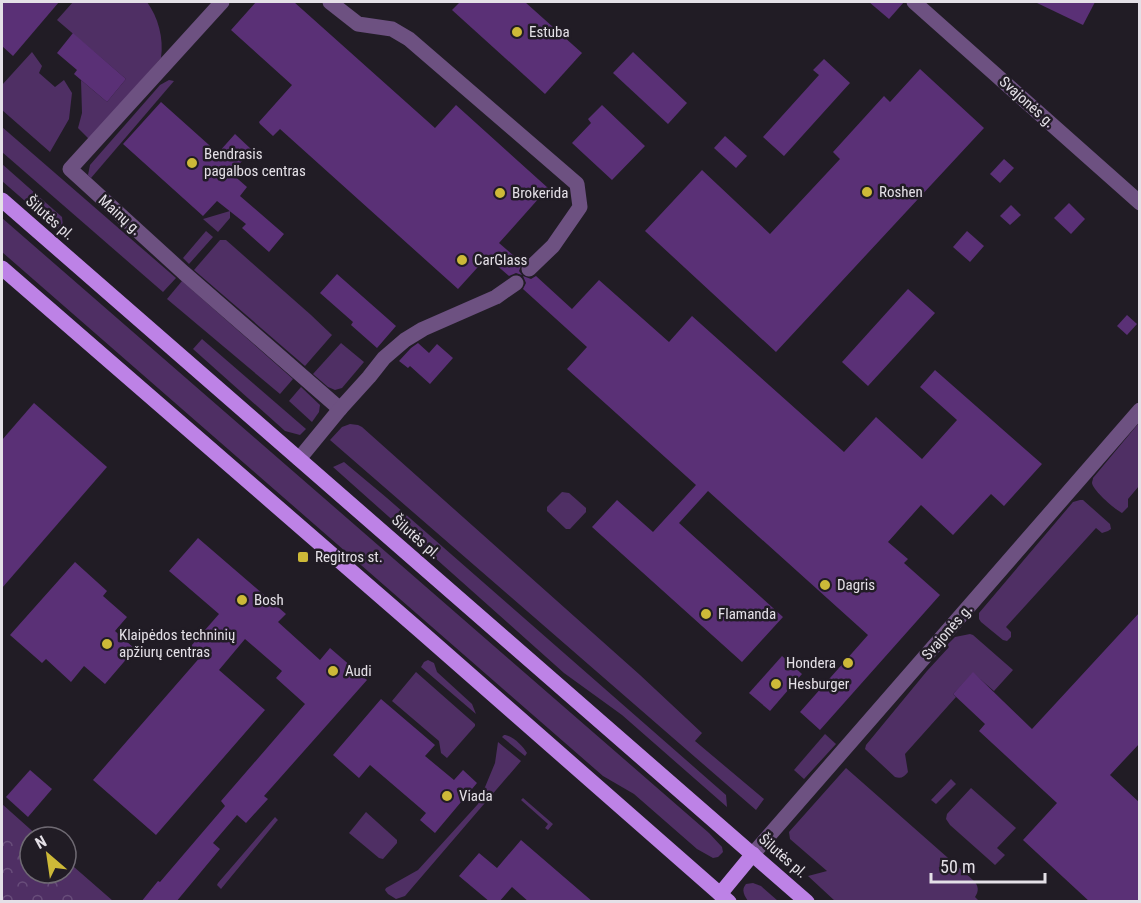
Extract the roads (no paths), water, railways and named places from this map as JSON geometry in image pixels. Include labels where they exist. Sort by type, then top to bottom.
[{"type":"main road","name":"Šilutės pl.","points":[[2,200],[807,902]]},
{"type":"main road","points":[[2,268],[725,898],[753,854]]},
{"type":"street","name":"Mainų g.","points":[[222,2],[70,169],[184,273],[340,409]]},
{"type":"street","points":[[330,2],[358,24],[392,30],[409,39],[577,184],[580,207],[553,246],[529,269]]},
{"type":"street","name":"Svajonės g.","points":[[914,2],[1140,203]]},
{"type":"street","points":[[299,459],[384,358],[405,340],[423,329],[496,297],[516,283]]},
{"type":"street","name":"Svajonės g.","points":[[753,854],[1140,410]]},
{"type":"place","name":"Estuba","points":[[517,32]]},
{"type":"place","name":"Bendrasis pagalbos centras","points":[[192,163]]},
{"type":"place","name":"Roshen","points":[[867,192]]},
{"type":"place","name":"Brokerida","points":[[500,193]]},
{"type":"place","name":"CarGlass","points":[[462,260]]},
{"type":"place","name":"Regitros st.","points":[[303,557]]},
{"type":"place","name":"Dagris","points":[[825,585]]},
{"type":"place","name":"Bosh","points":[[242,600]]},
{"type":"place","name":"Flamanda","points":[[706,614]]},
{"type":"place","name":"Klaipėdos techninių apžiurų centras","points":[[107,644]]},
{"type":"place","name":"Hondera","points":[[848,663]]},
{"type":"place","name":"Audi","points":[[333,671]]},
{"type":"place","name":"Hesburger","points":[[776,684]]},
{"type":"place","name":"Viada","points":[[447,796]]}]
